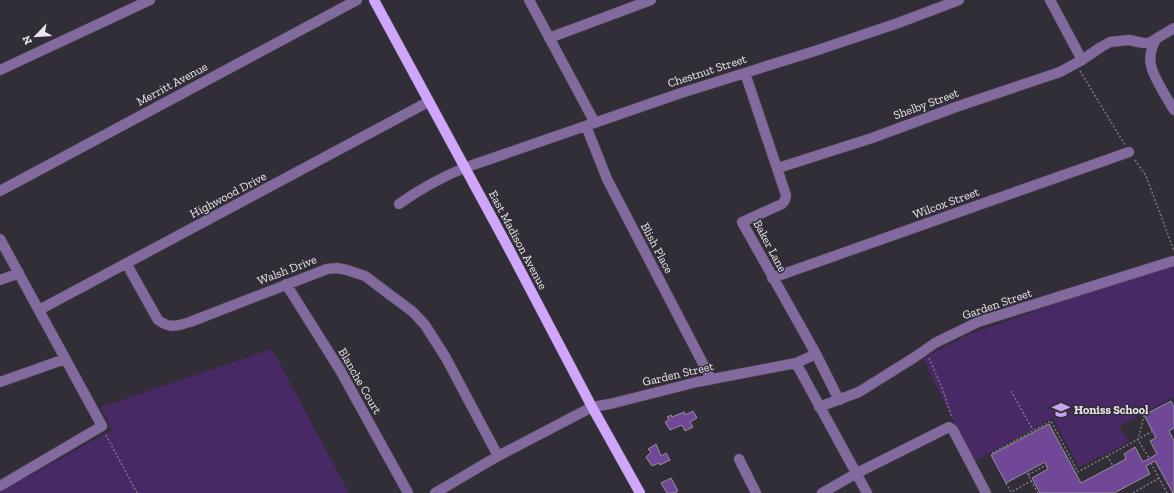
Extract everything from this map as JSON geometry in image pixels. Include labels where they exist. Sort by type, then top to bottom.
[{"type":"main road","name":"East Madison Avenue","points":[[374,0],[509,249],[592,407],[640,493]]},
{"type":"street","points":[[0,70],[150,0]]},
{"type":"street","name":"Merritt Avenue","points":[[0,191],[357,0]]},
{"type":"street","name":"Blish Place","points":[[529,0],[591,125],[607,179],[711,379]]},
{"type":"street","points":[[549,38],[651,0]]},
{"type":"street","name":"Chestnut Street","points":[[399,204],[418,190],[464,168],[681,93],[826,48],[945,2],[959,0]]},
{"type":"street","points":[[1050,0],[1082,60]]},
{"type":"street","points":[[1174,28],[1155,41],[1151,49],[1150,57],[1151,66],[1174,110]]},
{"type":"street","name":"Shelby Street","points":[[778,168],[872,138],[956,107],[1060,72],[1110,42],[1129,40],[1149,43],[1155,41]]},
{"type":"street","name":"Baker Lane","points":[[745,73],[786,195],[782,204],[742,222],[772,278],[816,354],[839,400]]},
{"type":"street","name":"Highwood Drive","points":[[39,310],[428,102]]},
{"type":"street","name":"Wilcox Street","points":[[772,278],[1129,152]]},
{"type":"street","points":[[0,238],[102,426],[0,486]]},
{"type":"street","name":"Garden Street","points":[[819,407],[859,392],[935,343],[978,322],[1173,261]]},
{"type":"street","name":"Walsh Drive","points":[[126,263],[158,320],[167,326],[176,326],[190,322],[327,269],[337,268],[365,276],[413,312],[425,325],[436,340],[498,456]]},
{"type":"street","points":[[0,280],[19,273]]},
{"type":"street","name":"Blanche Court","points":[[286,284],[340,370],[408,493]]},
{"type":"street","name":"Garden Street","points":[[435,493],[498,456],[592,407],[610,404],[711,379],[796,363],[816,354]]},
{"type":"street","points":[[0,382],[65,358]]},
{"type":"street","points":[[796,363],[867,493]]},
{"type":"street","points":[[822,493],[857,473],[948,430],[986,493]]},
{"type":"street","points":[[739,459],[756,493]]},
{"type":"path","points":[[925,350],[944,390],[955,427],[948,430]]},
{"type":"path","points":[[1011,391],[1033,430]]},
{"type":"path","points":[[1144,415],[1138,440],[1150,458]]},
{"type":"path","points":[[992,453],[1051,421],[1078,472],[1153,431]]},
{"type":"path","points":[[102,426],[137,493]]},
{"type":"path","points":[[1108,456],[1113,466]]},
{"type":"path","points":[[1150,463],[1167,493]]},
{"type":"path","points":[[1028,475],[1046,465]]},
{"type":"path","points":[[1027,472],[1038,493]]},
{"type":"path","points":[[1133,493],[1159,478]]},
{"type":"path","points":[[1006,483],[1011,492],[1031,481]]},
{"type":"shaded area","name":"Honiss School","points":[[1174,261],[1174,397],[1119,426],[1129,442],[1079,467],[1053,418],[973,462],[923,358],[968,335]]},
{"type":"shaded area","points":[[272,349],[349,493],[0,493],[112,430],[101,407]]},
{"type":"building","points":[[1171,401],[1174,407],[1174,428],[1169,431],[1174,441],[1174,493],[1155,461],[1146,466],[1150,474],[1114,493],[1040,493],[1032,478],[1048,469],[1045,462],[1006,483],[991,455],[1049,424],[1081,483],[1126,459],[1124,454],[1135,447],[1143,462],[1157,454],[1150,441],[1156,438],[1144,415]]},
{"type":"building","points":[[693,411],[697,418],[690,422],[693,427],[685,431],[682,425],[670,430],[665,422],[669,420],[667,417],[671,415],[672,417],[684,412],[685,415]]},
{"type":"building","points":[[656,444],[661,456],[666,453],[670,460],[660,465],[659,463],[652,466],[646,457],[651,452],[648,449]]},
{"type":"building","points":[[671,478],[678,491],[675,493],[667,493],[661,483]]},
{"type":"place","name":"Honiss School","points":[[1061,410]]}]
